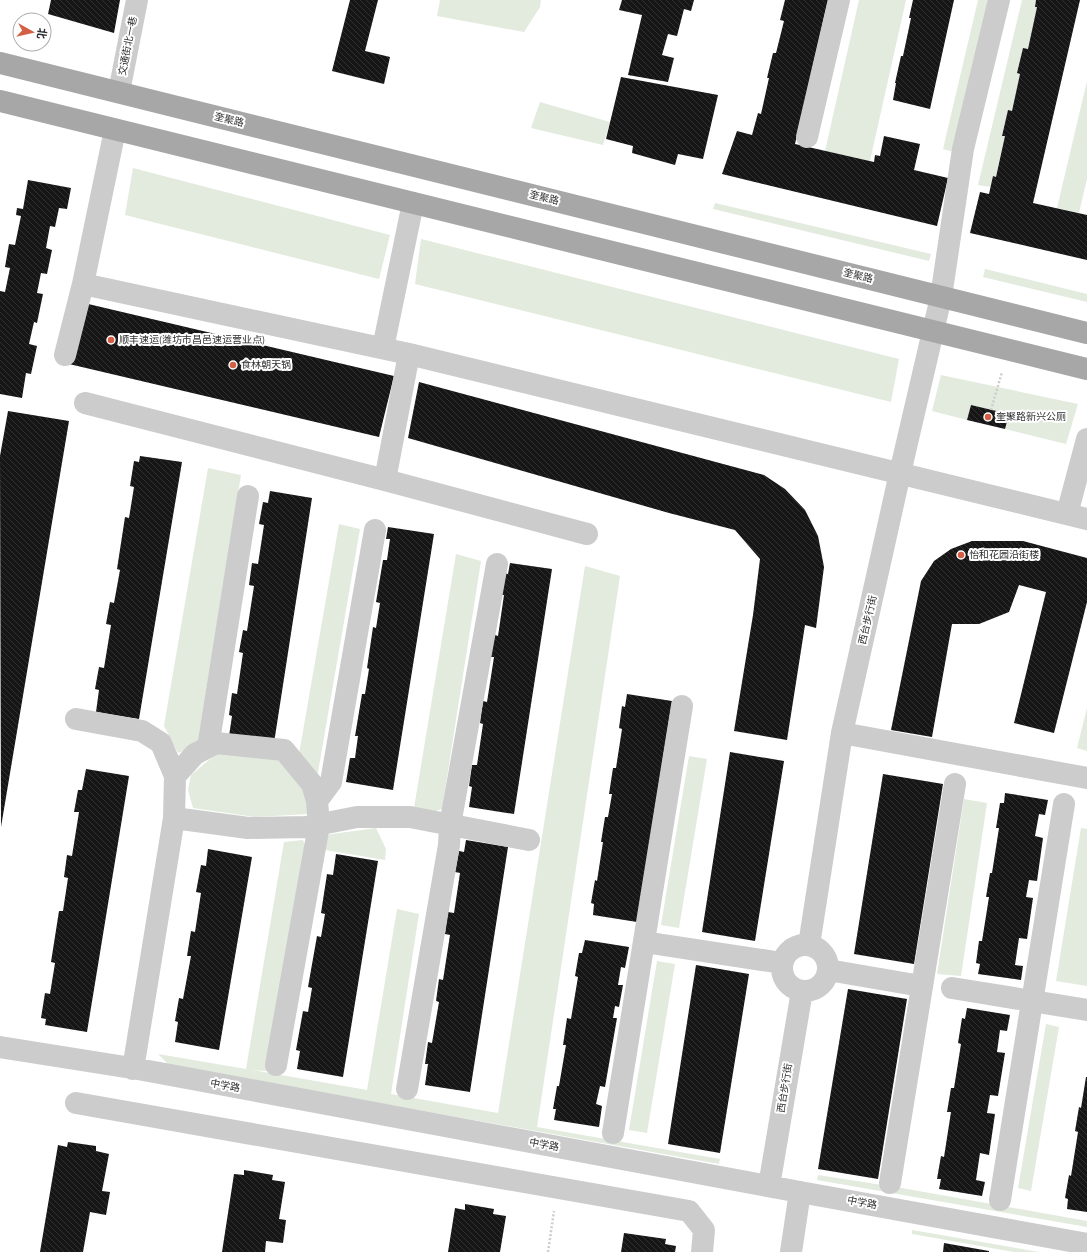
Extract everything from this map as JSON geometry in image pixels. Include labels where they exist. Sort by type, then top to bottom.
[{"type":"main road","name":"奎聚路","points":[[0,63],[1087,333]]},
{"type":"main road","points":[[0,101],[1087,369]]},
{"type":"street","name":"交通街北一巷","points":[[119,92],[137,0]]},
{"type":"street","points":[[807,137],[838,0]]},
{"type":"street","name":"西台步行街","points":[[809,945],[842,733],[941,297],[963,149],[1000,0]]},
{"type":"street","points":[[65,355],[83,284],[115,130]]},
{"type":"street","points":[[383,348],[413,203]]},
{"type":"street","points":[[83,284],[409,354],[1077,517],[1087,439]]},
{"type":"street","points":[[385,480],[409,354]]},
{"type":"street","points":[[85,403],[385,480],[587,534]]},
{"type":"street","points":[[208,747],[248,496]]},
{"type":"street","points":[[317,801],[331,782],[375,530]]},
{"type":"street","points":[[407,1089],[449,844],[450,825],[498,564]]},
{"type":"street","points":[[613,1133],[682,706]]},
{"type":"street","points":[[76,719],[142,731],[162,743],[175,776],[174,818],[133,1069]]},
{"type":"street","points":[[842,733],[1087,778]]},
{"type":"street","points":[[175,776],[195,754],[216,743],[284,750],[312,784],[317,801],[319,825],[276,1065]]},
{"type":"street","points":[[890,1183],[954,784]]},
{"type":"street","points":[[1000,1200],[1064,804]]},
{"type":"street","points":[[174,818],[248,828],[306,827],[356,816],[410,817],[529,840]]},
{"type":"street","points":[[644,942],[782,963]]},
{"type":"street","points":[[809,945],[820,950],[825,956],[828,970],[826,978],[821,984],[814,989],[799,991],[791,987],[786,982],[782,975],[782,963],[787,953],[792,948],[809,945]]},
{"type":"street","points":[[828,970],[922,986]]},
{"type":"street","points":[[952,988],[1087,1010]]},
{"type":"street","name":"西台步行街","points":[[769,1186],[802,991]]},
{"type":"street","name":"中学路","points":[[0,1047],[133,1069],[1087,1244]]},
{"type":"street","points":[[76,1103],[689,1211],[704,1230],[702,1252]]},
{"type":"street","points":[[791,1252],[800,1192]]},
{"type":"path","points":[[991,410],[1008,349]]},
{"type":"path","points":[[548,1252],[557,1188]]},
{"type":"shaded area","points":[[440,0],[541,0],[540,7],[524,32],[437,16]]},
{"type":"shaded area","points":[[859,0],[906,0],[870,161],[825,151]]},
{"type":"shaded area","points":[[978,0],[992,0],[957,153],[943,149]]},
{"type":"shaded area","points":[[1022,0],[1036,0],[1035,7],[1037,7],[1028,49],[1023,48],[1017,73],[1020,74],[1012,111],[1008,111],[1002,135],[1005,136],[996,177],[993,176],[991,187],[978,185]]},
{"type":"shaded area","points":[[1087,81],[1087,179],[1079,213],[1057,208]]},
{"type":"shaded area","points":[[540,102],[610,122],[603,145],[531,128]]},
{"type":"shaded area","points":[[133,168],[390,235],[379,279],[125,215]]},
{"type":"shaded area","points":[[715,203],[931,254],[929,261],[713,209]]},
{"type":"shaded area","points":[[421,239],[899,359],[891,402],[415,284]]},
{"type":"shaded area","points":[[985,269],[1087,294],[1087,302],[983,277]]},
{"type":"shaded area","points":[[941,375],[1078,404],[1066,444],[1005,429],[1008,414],[971,405],[967,420],[932,411]]},
{"type":"shaded area","points":[[208,468],[241,475],[197,746],[178,753],[164,726]]},
{"type":"shaded area","points":[[339,524],[360,529],[317,778],[299,754]]},
{"type":"shaded area","points":[[456,554],[481,561],[442,809],[435,811],[414,808]]},
{"type":"shaded area","points":[[585,566],[620,576],[537,1127],[720,1159],[719,1164],[169,1065],[158,1054],[246,1069],[284,842],[303,840],[305,846],[267,1071],[252,1070],[367,1090],[397,909],[419,914],[391,1094],[498,1113]]},
{"type":"shaded area","points":[[1087,708],[1087,751],[1077,748]]},
{"type":"shaded area","points":[[221,750],[279,757],[305,790],[309,814],[255,817],[193,808],[188,790],[191,775]]},
{"type":"shaded area","points":[[689,756],[707,759],[679,928],[661,925]]},
{"type":"shaded area","points":[[964,799],[987,803],[961,976],[937,974]]},
{"type":"shaded area","points":[[376,828],[386,849],[385,860],[325,850],[325,835]]},
{"type":"shaded area","points":[[1081,828],[1087,829],[1087,986],[1056,981]]},
{"type":"shaded area","points":[[657,961],[675,964],[647,1133],[629,1130]]},
{"type":"shaded area","points":[[1046,1024],[1059,1027],[1031,1191],[1018,1188]]},
{"type":"shaded area","points":[[818,1175],[902,1188],[1087,1221],[1087,1227],[817,1180]]},
{"type":"shaded area","points":[[912,1230],[1039,1252],[1014,1252],[912,1234]]},
{"type":"building","points":[[51,0],[120,0],[114,33],[52,15],[52,12],[48,12]]},
{"type":"building","points":[[350,0],[378,0],[365,51],[390,57],[384,84],[332,71]]},
{"type":"building","points":[[622,0],[694,0],[691,11],[684,9],[677,36],[668,34],[662,55],[674,58],[668,82],[628,75],[642,15],[619,10]]},
{"type":"building","points":[[785,0],[828,0],[795,144],[874,162],[875,155],[880,156],[884,136],[920,144],[914,170],[948,178],[937,226],[722,174],[737,131],[752,135],[758,113],[761,114],[773,53],[776,53],[784,21],[780,20]]},
{"type":"building","points":[[913,0],[954,0],[930,109],[893,100],[895,83],[901,56],[903,56],[911,18],[909,18]]},
{"type":"building","points":[[1036,0],[1080,0],[1033,203],[1087,215],[1087,260],[970,233],[980,192],[989,194],[993,176],[996,177],[1005,136],[1002,136],[1008,110],[1012,111],[1020,74],[1017,73],[1023,48],[1028,49],[1037,7],[1035,7]]},
{"type":"building","points":[[621,77],[718,95],[703,159],[678,154],[675,165],[632,153],[633,146],[606,139]]},
{"type":"building","points":[[28,180],[71,188],[67,209],[59,208],[55,227],[50,226],[46,248],[52,250],[47,274],[41,273],[37,293],[43,294],[37,323],[34,322],[29,344],[37,346],[31,374],[26,373],[22,398],[0,394],[0,291],[5,292],[10,268],[5,267],[9,244],[15,245],[21,216],[16,215],[17,208],[23,209]]},
{"type":"building","points":[[84,303],[394,376],[379,437],[69,364]]},
{"type":"building","points":[[419,382],[764,475],[785,489],[805,510],[818,536],[824,567],[816,628],[805,625],[787,740],[734,731],[753,615],[760,559],[735,530],[669,513],[408,438]]},
{"type":"building","name":"奎聚路新兴公厕","points":[[971,405],[1009,414],[1005,429],[967,420]]},
{"type":"building","points":[[8,411],[69,421],[1,827],[0,456]]},
{"type":"building","points":[[140,456],[182,462],[139,719],[96,712],[99,690],[95,689],[99,667],[104,668],[111,625],[106,624],[110,602],[114,603],[120,570],[117,569],[125,517],[129,518],[134,487],[130,486],[134,461],[139,462]]},
{"type":"building","points":[[270,491],[312,498],[274,743],[229,736],[232,716],[229,715],[232,693],[237,694],[243,653],[239,652],[243,630],[247,631],[254,586],[249,585],[252,563],[258,564],[264,525],[259,524],[263,502],[268,503]]},
{"type":"building","points":[[388,527],[434,534],[393,790],[346,782],[350,758],[355,758],[358,736],[355,736],[362,694],[365,694],[373,627],[376,628],[380,603],[376,602],[383,560],[387,560],[390,539],[386,539]]},
{"type":"building","points":[[972,541],[1023,541],[1087,558],[1087,602],[1054,733],[1014,723],[1046,592],[1019,585],[1009,612],[979,624],[952,624],[932,737],[891,730],[921,581],[934,561],[951,549]]},
{"type":"building","points":[[510,563],[552,569],[514,814],[469,807],[472,787],[469,786],[472,765],[477,765],[483,724],[480,723],[483,701],[487,702],[494,657],[489,657],[492,634],[498,636],[504,595],[499,595],[503,573],[508,574]]},
{"type":"building","points":[[627,694],[672,701],[637,922],[593,915],[594,904],[591,903],[595,880],[597,881],[605,817],[608,817],[612,794],[609,794],[613,768],[616,768],[622,729],[619,728],[622,706],[625,707]]},
{"type":"building","points":[[730,752],[784,761],[755,941],[702,932]]},
{"type":"building","points":[[86,769],[129,776],[87,1032],[45,1025],[46,1019],[41,1018],[45,993],[50,994],[55,963],[51,962],[59,911],[63,911],[68,878],[64,877],[67,855],[72,856],[79,812],[74,812],[78,790],[82,790]]},
{"type":"building","points":[[883,774],[943,784],[914,964],[854,954]]},
{"type":"building","points":[[1005,793],[1048,800],[1045,815],[1039,814],[1035,836],[1043,838],[1037,881],[1029,880],[1026,897],[1033,898],[1027,939],[1019,938],[1015,965],[1023,966],[1021,980],[978,974],[980,964],[976,963],[979,941],[982,941],[989,897],[986,897],[990,873],[992,873],[999,828],[996,828],[1000,803],[1004,803]]},
{"type":"building","points":[[466,840],[508,847],[470,1092],[425,1085],[428,1064],[425,1064],[428,1042],[432,1043],[439,1002],[436,1001],[439,979],[443,980],[450,935],[445,934],[448,912],[454,913],[460,873],[455,872],[459,851],[464,852]]},
{"type":"building","points":[[208,849],[252,857],[219,1050],[175,1042],[178,1022],[175,1021],[179,998],[183,999],[191,956],[187,956],[191,931],[195,932],[201,893],[196,892],[201,865],[206,866]]},
{"type":"building","points":[[336,854],[378,861],[343,1077],[297,1069],[300,1051],[296,1050],[303,1011],[308,1012],[312,988],[308,987],[317,936],[321,937],[325,914],[321,913],[327,874],[333,875]]},
{"type":"building","points":[[585,940],[629,947],[625,968],[621,967],[618,985],[623,985],[619,1007],[615,1006],[613,1018],[617,1018],[605,1087],[600,1086],[596,1104],[602,1106],[599,1127],[554,1120],[556,1109],[553,1109],[557,1086],[559,1086],[566,1045],[563,1045],[567,1018],[571,1019],[578,977],[575,976],[579,953],[582,953]]},
{"type":"building","points":[[696,965],[749,974],[720,1153],[668,1144]]},
{"type":"building","points":[[848,989],[907,999],[878,1179],[818,1169]]},
{"type":"building","points":[[967,1008],[1010,1015],[1007,1031],[1000,1030],[997,1052],[1005,1053],[998,1096],[990,1095],[987,1113],[995,1114],[989,1155],[980,1153],[976,1180],[985,1182],[982,1196],[939,1189],[941,1179],[937,1179],[941,1156],[944,1157],[951,1112],[947,1112],[951,1088],[954,1088],[961,1044],[958,1043],[962,1018],[965,1019]]},
{"type":"building","points":[[1086,1077],[1087,1212],[1067,1209],[1068,1199],[1065,1198],[1069,1175],[1071,1176],[1078,1132],[1075,1131],[1079,1107],[1081,1108]]},
{"type":"building","points":[[68,1142],[96,1146],[96,1151],[109,1154],[102,1191],[110,1192],[106,1215],[90,1212],[83,1252],[40,1252],[58,1145],[67,1147]]},
{"type":"building","points":[[244,1170],[273,1175],[272,1180],[285,1182],[279,1219],[286,1220],[283,1243],[266,1241],[265,1252],[222,1252],[234,1174],[244,1175]]},
{"type":"building","points":[[465,1204],[494,1209],[493,1214],[506,1216],[500,1252],[448,1252],[455,1208],[465,1210]]},
{"type":"building","points":[[624,1233],[666,1239],[665,1244],[676,1246],[675,1252],[621,1252]]},
{"type":"building","points":[[944,1243],[989,1251],[989,1252],[943,1252]]},
{"type":"place","name":"顺丰速运(潍坊市昌邑速运营业点)","points":[[111,340]]},
{"type":"place","name":"食林朝天锅","points":[[233,365]]},
{"type":"place","name":"奎聚路新兴公厕","points":[[988,417]]},
{"type":"place","name":"怡和花园沿街楼","points":[[961,555]]}]
